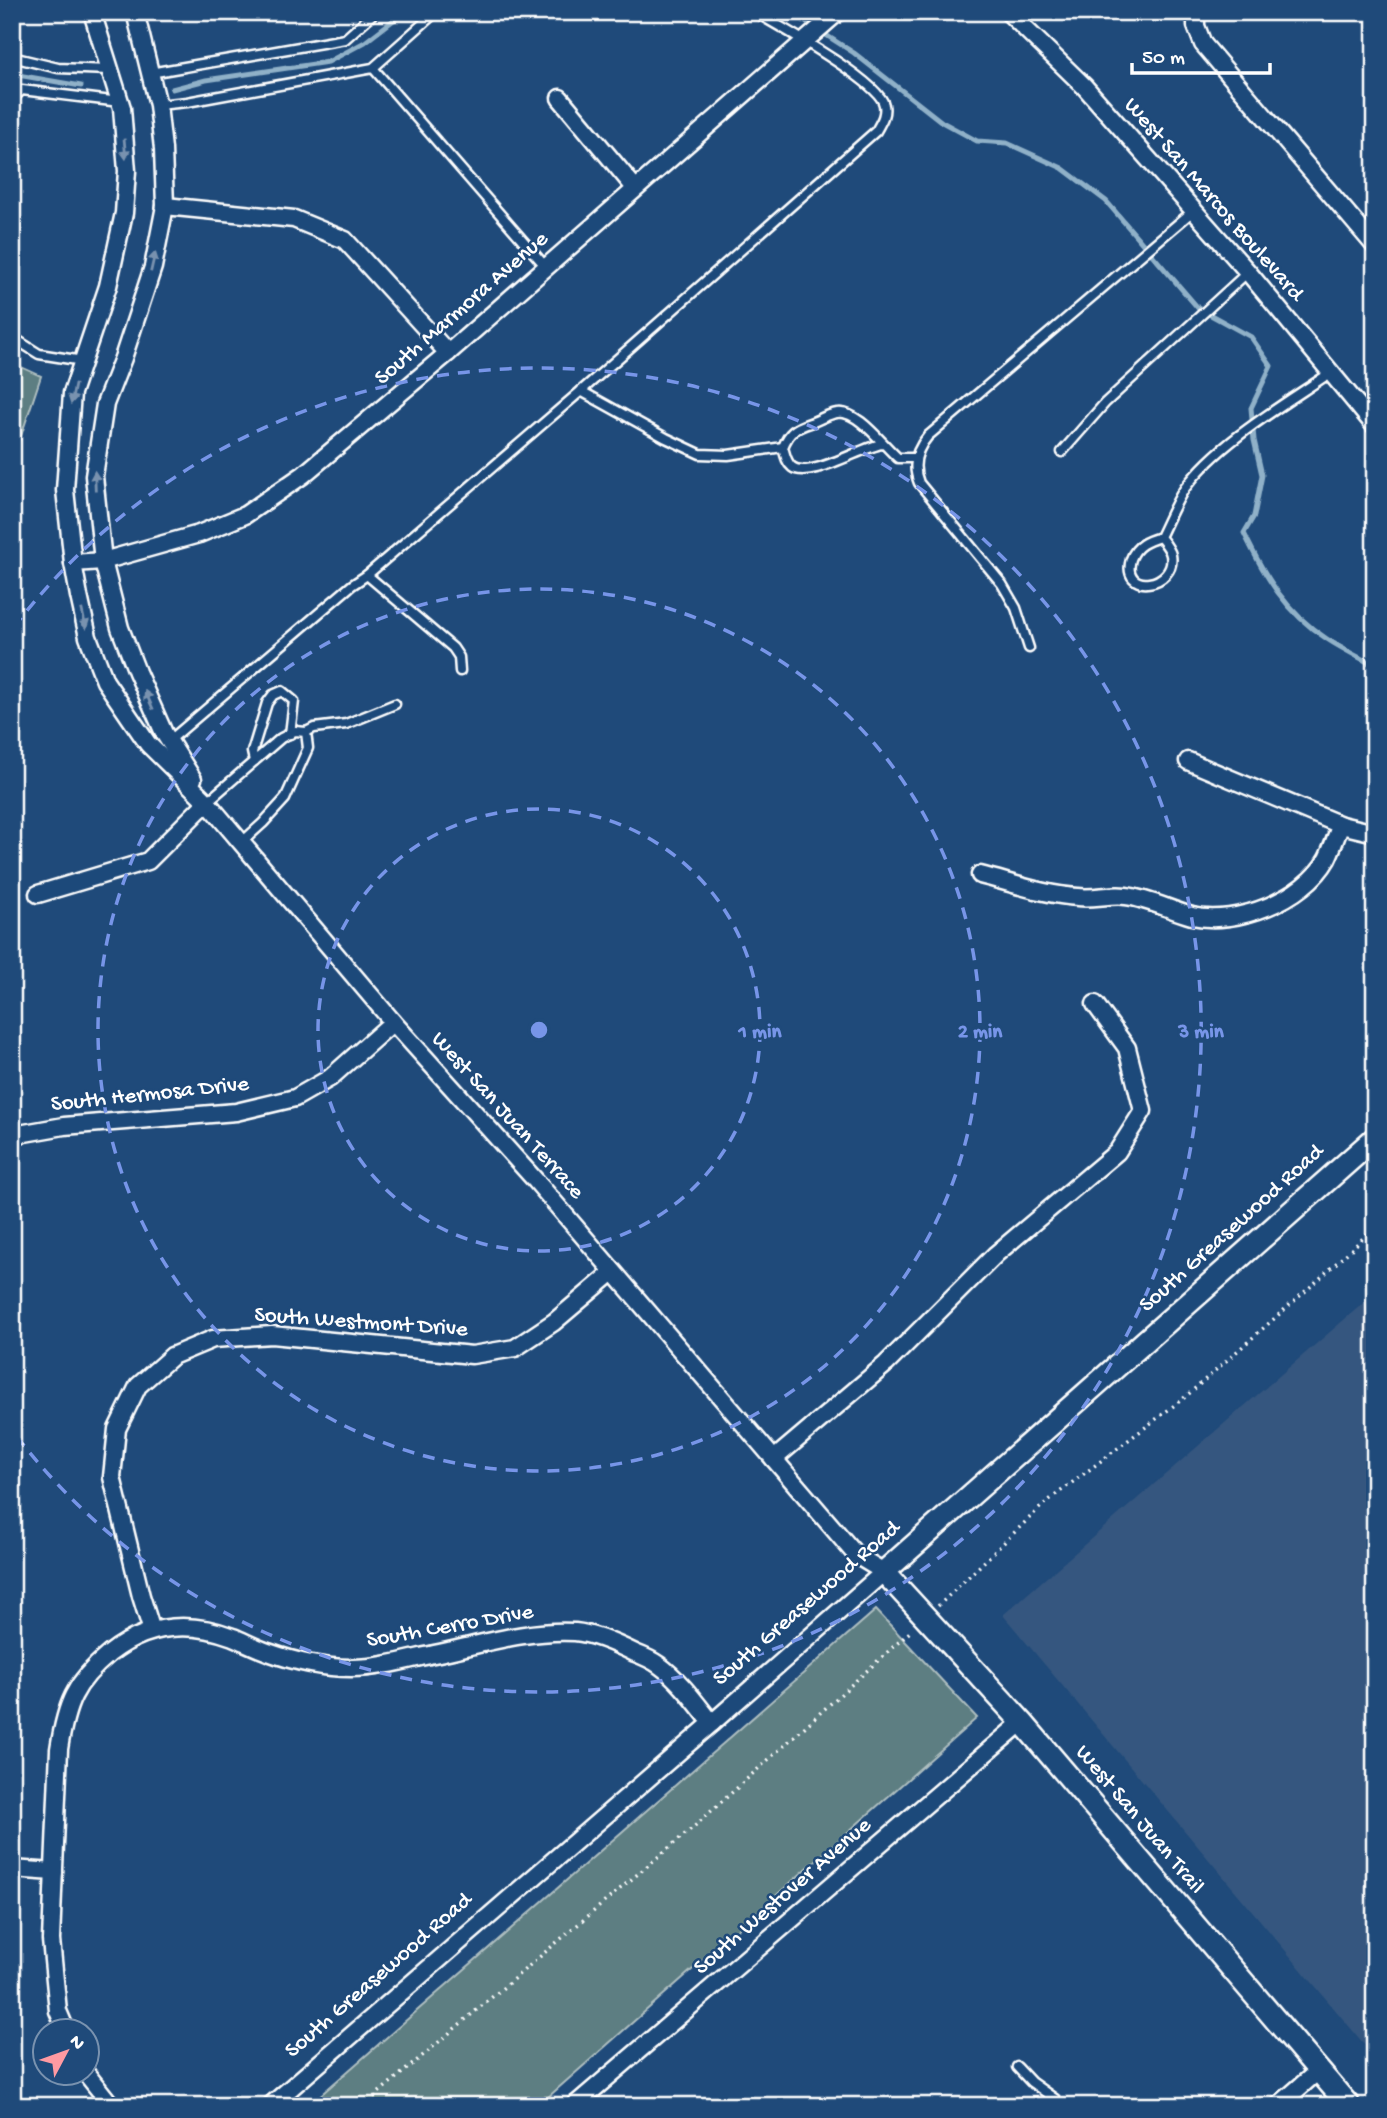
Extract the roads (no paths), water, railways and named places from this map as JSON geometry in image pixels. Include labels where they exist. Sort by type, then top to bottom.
[{"type":"street","name":"West San Juan Terrace","points":[[92,12],[120,102],[127,171],[124,213],[108,286],[72,393],[65,490],[73,563],[88,638],[105,681],[148,744],[207,802],[393,1023],[536,1181],[856,1555],[884,1572]]},
{"type":"street","name":"West San Juan Terrace","points":[[135,12],[158,105],[165,206],[153,267],[124,358],[104,404],[94,476],[103,561],[120,628],[136,672],[170,741],[207,802]]},
{"type":"street","name":"South Marmora Avenue","points":[[73,563],[103,561],[199,534],[245,515],[303,475],[448,353],[805,41],[831,14]]},
{"type":"street","name":"West San Marcos Boulevard","points":[[1013,14],[1084,86],[1248,272],[1375,426]]},
{"type":"street","points":[[1179,17],[1196,14],[1196,26],[1203,44],[1375,246]]},
{"type":"street","points":[[560,98],[635,188]]},
{"type":"street","points":[[165,206],[294,219],[345,240],[448,353]]},
{"type":"street","points":[[1188,761],[1341,825],[1375,833]]},
{"type":"street","points":[[38,894],[148,860],[207,802]]},
{"type":"street","points":[[980,875],[1044,892],[1079,897],[1123,896],[1195,916],[1228,918],[1263,909],[1291,895],[1314,875],[1326,860],[1341,825]]},
{"type":"street","points":[[774,1459],[886,1364],[996,1254],[1117,1152],[1143,1111],[1127,1048],[1095,1004]]},
{"type":"street","name":"South Hermosa Drive","points":[[12,1139],[19,1134],[64,1126],[236,1112],[295,1098],[330,1078],[393,1023]]},
{"type":"street","name":"South Greasewood Road","points":[[270,2106],[712,1723],[1375,1138]]},
{"type":"street","name":"South Westmont Drive","points":[[152,1631],[112,1477],[117,1429],[138,1386],[172,1356],[213,1339],[272,1335],[472,1355],[515,1348],[554,1322],[613,1272]]},
{"type":"street","name":"West San Juan Trail","points":[[884,1572],[1022,1723],[1349,2106]]},
{"type":"street","name":"South Cerro Drive","points":[[60,2016],[51,1940],[58,1749],[63,1720],[77,1686],[95,1666],[125,1642],[167,1627],[200,1628],[231,1636],[268,1652],[303,1662],[349,1668],[383,1665],[544,1633],[578,1632],[618,1644],[658,1664],[684,1689],[712,1723]]},
{"type":"street","name":"South Westover Avenue","points":[[575,2106],[1022,1723]]},
{"type":"street","points":[[12,1869],[54,1872]]},
{"type":"street","points":[[1278,2106],[1318,2071]]},
{"type":"street","points":[[96,2086],[112,2106]]},
{"type":"lane","points":[[150,73],[345,38],[376,12]]},
{"type":"lane","points":[[158,105],[373,68],[436,12]]},
{"type":"lane","points":[[170,741],[368,575],[876,131],[884,117],[884,102],[869,85],[805,41],[755,12]]},
{"type":"lane","points":[[12,57],[58,68],[109,70]]},
{"type":"lane","points":[[373,68],[546,267]]},
{"type":"lane","points":[[12,99],[22,90],[120,102]]},
{"type":"lane","points":[[1029,648],[1016,608],[1002,583],[919,483],[916,475],[918,450],[928,436],[1194,211]]},
{"type":"lane","points":[[1062,453],[1105,404],[1248,272]]},
{"type":"lane","points":[[12,337],[39,354],[83,361]]},
{"type":"lane","points":[[1160,537],[1171,553],[1171,565],[1165,575],[1153,583],[1136,581],[1131,574],[1130,562],[1135,552],[1144,542],[1160,537],[1185,489],[1239,435],[1330,373]]},
{"type":"lane","points":[[580,391],[700,454],[728,455],[783,447]]},
{"type":"lane","points":[[882,444],[870,446],[813,469],[795,470],[789,465],[783,447],[793,429],[839,412],[853,416],[864,424],[898,458],[916,458]]},
{"type":"lane","points":[[368,575],[453,648],[459,657],[460,671]]},
{"type":"lane","points":[[254,761],[252,752],[267,702],[282,691],[294,701],[290,734]]},
{"type":"lane","points":[[207,802],[281,738],[295,731],[306,732],[314,728],[346,724],[395,704]]},
{"type":"lane","points":[[241,843],[285,799],[308,748],[306,732]]},
{"type":"lane","points":[[1017,2067],[1031,2082],[1055,2099],[1059,2106]]},
{"type":"waterway","points":[[172,89],[206,80],[328,62],[365,42],[404,12]]},
{"type":"waterway","points":[[790,12],[854,53],[942,122],[977,141],[1007,143],[1062,168],[1106,201],[1198,308],[1251,337],[1271,366],[1251,408],[1254,440],[1262,475],[1254,516],[1244,533],[1268,578],[1288,605],[1312,629],[1375,666]]},
{"type":"waterway","points":[[12,74],[81,86]]}]
